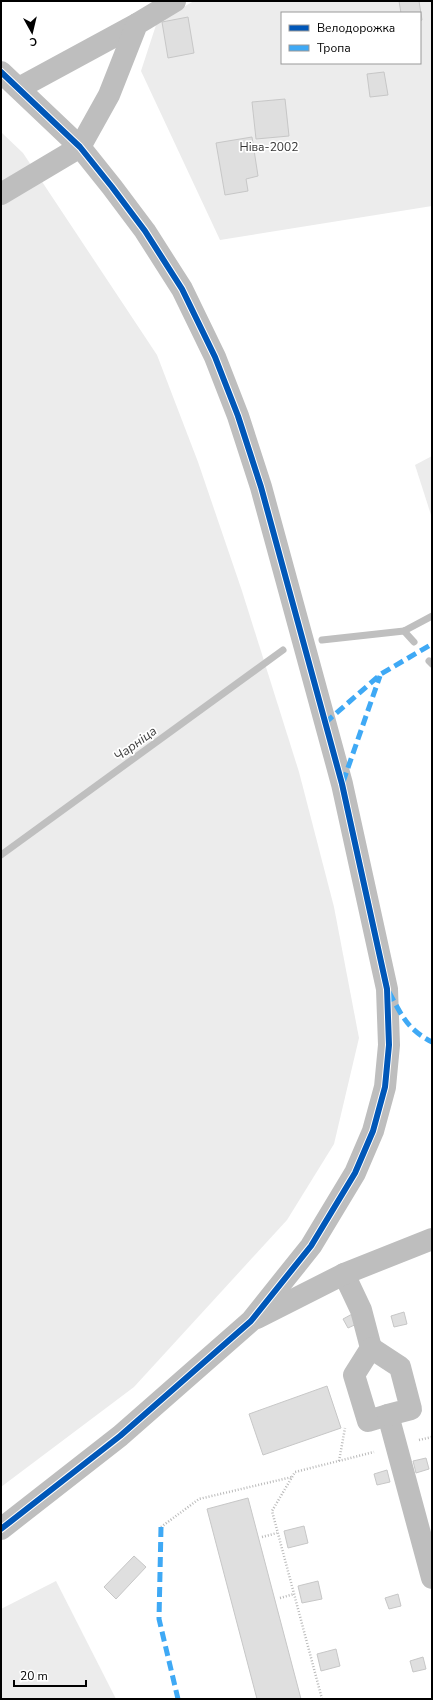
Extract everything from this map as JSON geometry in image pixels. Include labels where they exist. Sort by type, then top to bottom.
[{"type":"street","points":[[19,88],[137,24],[175,1]]},
{"type":"street","points":[[1,194],[80,147],[109,95],[137,24]]},
{"type":"street","points":[[1,72],[80,147],[145,231],[182,289],[214,357],[238,416],[276,541],[342,784],[387,989],[389,1045],[385,1087],[373,1131],[358,1166],[312,1246],[251,1321],[120,1436],[1,1529]]},
{"type":"street","points":[[251,1321],[344,1274],[432,1239]]},
{"type":"street","points":[[344,1274],[361,1310],[371,1348],[400,1367],[411,1409],[368,1421],[354,1375],[371,1348]]},
{"type":"street","points":[[388,1415],[432,1578]]},
{"type":"path","points":[[322,1699],[272,1511],[295,1472],[397,1446]]},
{"type":"path","points":[[160,1527],[199,1499],[292,1477]]},
{"type":"path","points":[[262,1536],[277,1533]]},
{"type":"path","points":[[280,1598],[294,1594]]},
{"type":"green space","name":"Ніва-2002","points":[[194,1],[432,1],[432,206],[220,240],[141,71],[157,22]]},
{"type":"green space","points":[[1,132],[23,153],[157,355],[198,462],[242,591],[299,772],[334,907],[359,1038],[334,1144],[287,1220],[134,1387],[1,1487]]},
{"type":"green space","points":[[432,456],[432,518],[415,465]]},
{"type":"green space","points":[[56,1581],[116,1699],[1,1699],[1,1609]]},
{"type":"building","points":[[399,1],[419,1],[421,12],[401,12]]},
{"type":"building","points":[[188,17],[194,53],[168,58],[162,22]]},
{"type":"building","points":[[384,72],[388,95],[370,97],[367,74]]},
{"type":"building","points":[[285,99],[289,136],[256,139],[252,102]]},
{"type":"building","points":[[252,137],[258,176],[246,179],[248,191],[225,195],[216,143]]},
{"type":"building","points":[[404,1312],[407,1324],[394,1327],[391,1316]]},
{"type":"building","points":[[354,1313],[359,1323],[348,1328],[343,1319]]},
{"type":"building","points":[[327,1386],[341,1428],[263,1455],[249,1414]]},
{"type":"building","points":[[426,1458],[429,1469],[416,1473],[413,1461]]},
{"type":"building","points":[[387,1470],[390,1482],[377,1485],[374,1474]]},
{"type":"building","points":[[248,1498],[301,1699],[257,1699],[207,1509]]},
{"type":"building","points":[[304,1526],[308,1543],[288,1548],[284,1531]]},
{"type":"building","points":[[134,1556],[146,1567],[116,1599],[104,1587]]},
{"type":"building","points":[[318,1581],[322,1599],[302,1603],[298,1586]]},
{"type":"building","points":[[398,1594],[401,1606],[389,1609],[385,1598]]},
{"type":"building","points":[[336,1649],[340,1666],[321,1671],[317,1654]]},
{"type":"building","points":[[423,1657],[426,1669],[413,1672],[410,1661]]},
{"type":"waterway","name":"Чарніца","points":[[322,640],[404,631],[432,616]]},
{"type":"waterway","points":[[404,631],[414,642]]},
{"type":"waterway","name":"Чарніца","points":[[1,855],[283,650]]},
{"type":"waterway","points":[[429,661],[432,664]]},
{"type":"marked path","points":[[325,723],[381,674],[432,644]]},
{"type":"marked path","points":[[343,782],[380,676]]},
{"type":"marked path","points":[[389,992],[402,1015],[411,1027],[432,1042]]},
{"type":"marked path","points":[[161,1527],[159,1619],[178,1699]]},
{"type":"cycle path","points":[[1,72],[80,147],[112,187],[145,231],[182,289],[215,357],[238,416],[261,487],[342,784],[387,989],[389,1045],[385,1087],[373,1131],[355,1173],[311,1246],[251,1321],[120,1436],[1,1529]]}]
